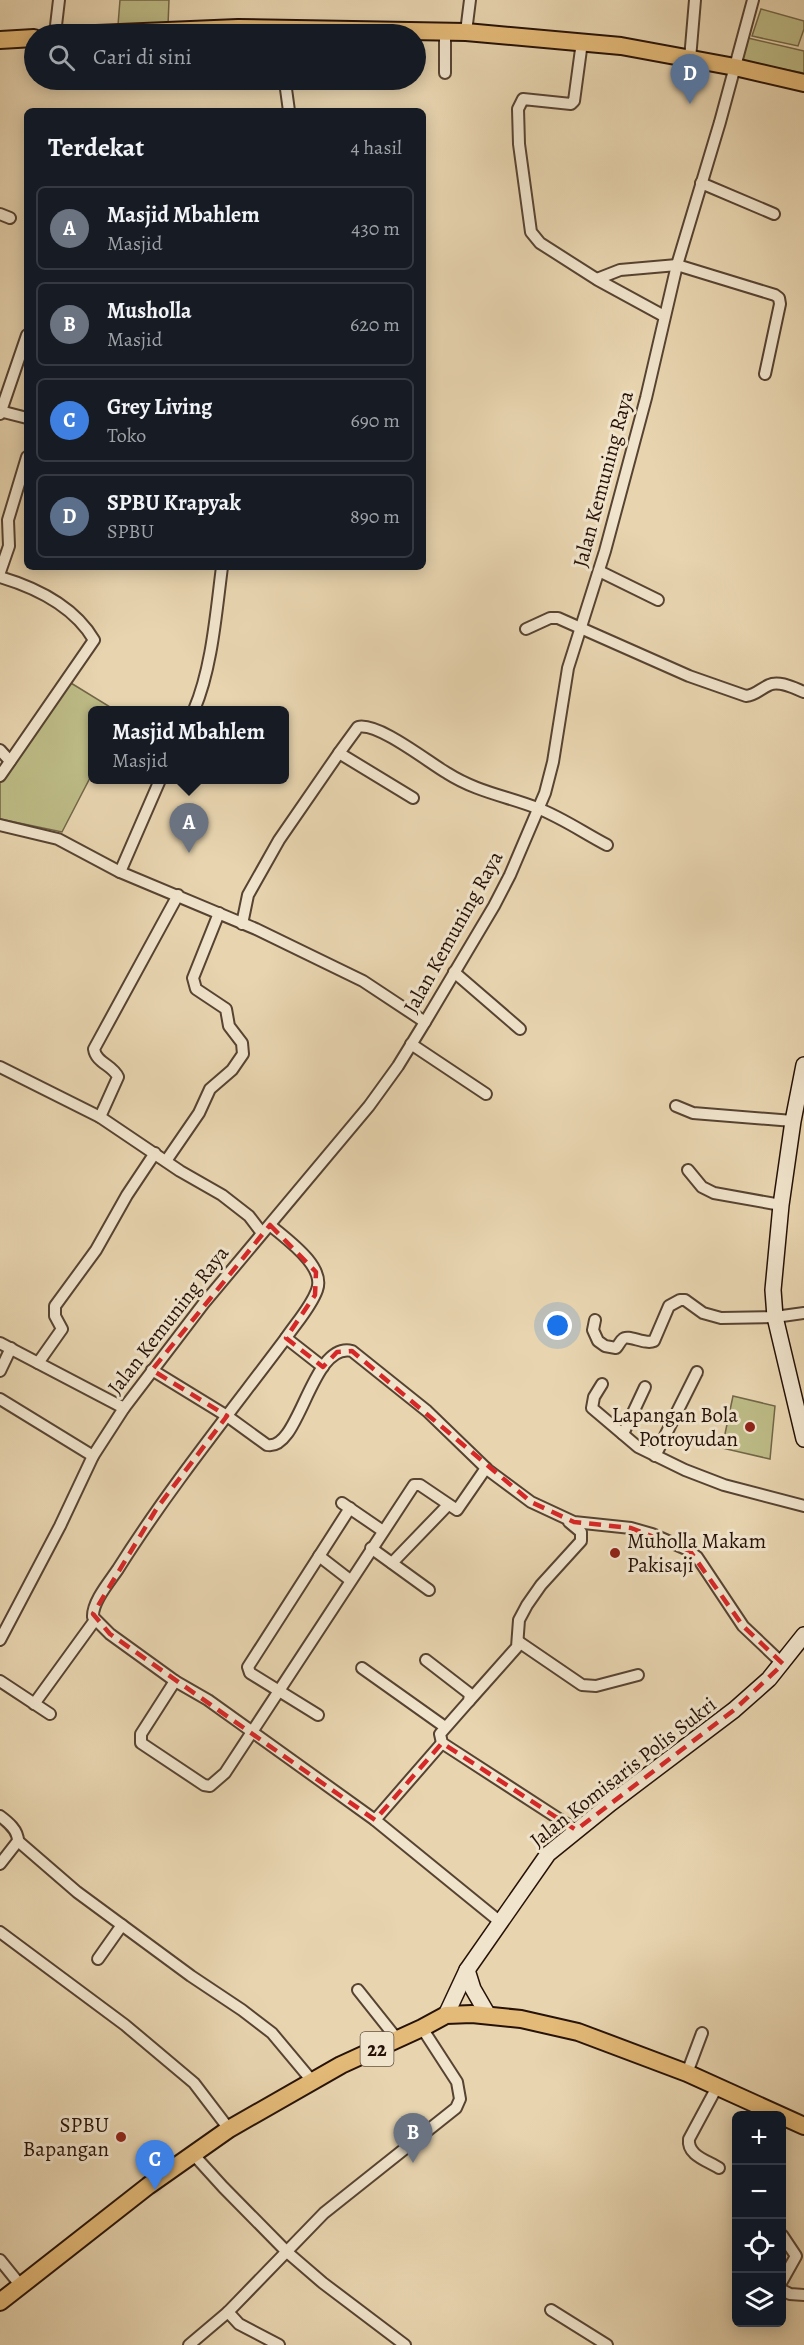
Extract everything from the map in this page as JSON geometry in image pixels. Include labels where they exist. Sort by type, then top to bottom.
[{"type":"main road","points":[[426,32],[466,32],[621,46],[735,67],[804,83]]},
{"type":"main road","points":[[0,40],[24,39]]},
{"type":"main road","points":[[804,1065],[781,1205],[772,1290],[780,1316],[804,1439]]},
{"type":"main road","name":"Jalan Komisaris Polis Sukri","points":[[446,2015],[467,1970],[499,1921],[548,1854],[576,1830],[734,1710],[783,1664],[804,1635]]},
{"type":"main road","points":[[467,1970],[473,1989],[488,2015]]},
{"type":"main road","name":"22","points":[[0,2302],[148,2186],[229,2129],[341,2065],[446,2015],[488,2015],[522,2019],[578,2032],[687,2073],[804,2126]]},
{"type":"street","points":[[56,24],[58,0]]},
{"type":"street","points":[[466,32],[470,0]]},
{"type":"street","points":[[690,59],[695,0]]},
{"type":"street","name":"Jalan Kemuning Raya","points":[[0,1640],[60,1526],[93,1456],[124,1408],[190,1320],[369,1106],[425,1022],[494,906],[545,793],[553,762],[568,668],[598,571],[646,398],[677,265],[753,0]]},
{"type":"street","points":[[445,32],[445,74]]},
{"type":"street","points":[[582,42],[574,101],[567,105],[522,100],[518,109],[519,144],[532,235],[540,243],[597,279],[664,316]]},
{"type":"street","points":[[286,90],[289,108]]},
{"type":"street","points":[[701,183],[774,214]]},
{"type":"street","points":[[597,279],[620,270],[677,265],[775,294],[780,304],[765,374]]},
{"type":"street","points":[[24,344],[0,412],[24,417]]},
{"type":"street","points":[[0,572],[9,546],[9,520],[24,468]]},
{"type":"street","points":[[195,706],[205,672],[217,611],[222,570]]},
{"type":"street","points":[[598,571],[658,600]]},
{"type":"street","points":[[0,577],[38,591],[60,603],[76,617],[94,640],[0,776]]},
{"type":"street","points":[[526,629],[553,617],[689,676],[746,696],[756,694],[770,684],[776,683],[804,692]]},
{"type":"street","points":[[242,924],[248,895],[279,840],[358,727],[368,727],[386,735],[449,775],[488,794],[538,808],[607,845]]},
{"type":"street","points":[[0,750],[10,761]]},
{"type":"street","points":[[339,753],[413,798]]},
{"type":"street","points":[[120,872],[158,784]]},
{"type":"street","points":[[0,825],[51,837],[69,844],[120,872],[178,895],[310,954],[363,981],[425,1022]]},
{"type":"street","points":[[100,1117],[118,1077],[116,1072],[97,1057],[94,1049],[178,895]]},
{"type":"street","points":[[166,1161],[199,1113],[210,1089],[232,1070],[243,1054],[242,1043],[229,1026],[226,1009],[196,989],[193,978],[219,913]]},
{"type":"street","points":[[454,972],[520,1029]]},
{"type":"street","points":[[411,1044],[486,1094]]},
{"type":"street","points":[[0,1067],[100,1117],[240,1209],[310,1262],[318,1278],[315,1295],[286,1338],[157,1508],[93,1610],[95,1620],[110,1634],[175,1681],[208,1700],[375,1820],[499,1921]]},
{"type":"street","points":[[676,1106],[693,1113],[793,1121]]},
{"type":"street","points":[[38,1363],[62,1329],[55,1316],[55,1306],[96,1250],[127,1195],[155,1153]]},
{"type":"street","points":[[688,1170],[702,1187],[714,1193],[781,1205]]},
{"type":"street","points":[[594,1320],[593,1330],[598,1341],[616,1348],[622,1339],[627,1337],[648,1343],[654,1341],[669,1306],[680,1300],[685,1300],[704,1313],[721,1318],[804,1313]]},
{"type":"street","points":[[286,1338],[323,1367]]},
{"type":"street","points":[[0,1343],[124,1408]]},
{"type":"street","points":[[0,1371],[11,1348]]},
{"type":"street","points":[[152,1370],[271,1446],[280,1442],[330,1357],[344,1350],[352,1351],[427,1411],[486,1468],[531,1502],[564,1518],[585,1524],[631,1528],[652,1534],[690,1551],[743,1626],[783,1664]]},
{"type":"street","points":[[655,1456],[697,1372]]},
{"type":"street","points":[[602,1384],[594,1397],[592,1408],[638,1447],[724,1485],[804,1506]]},
{"type":"street","points":[[623,1434],[645,1387]]},
{"type":"street","points":[[0,1398],[93,1456]]},
{"type":"street","points":[[175,1681],[141,1734],[141,1743],[204,1785],[210,1786],[225,1773],[251,1730],[414,1485],[420,1485],[456,1510],[461,1507],[486,1468]]},
{"type":"street","points":[[392,1563],[448,1505]]},
{"type":"street","points":[[318,1715],[250,1672],[248,1667],[319,1556],[346,1506],[383,1531]]},
{"type":"street","points":[[564,1518],[581,1532],[581,1541],[541,1585],[527,1605],[519,1620],[519,1642],[496,1672],[445,1727],[439,1737],[442,1743],[576,1830]]},
{"type":"street","points":[[371,1548],[429,1590]]},
{"type":"street","points":[[319,1556],[350,1580]]},
{"type":"street","points":[[34,1704],[95,1620]]},
{"type":"street","points":[[519,1642],[582,1685],[596,1686],[638,1675]]},
{"type":"street","points":[[426,1660],[469,1691],[471,1697],[469,1701]]},
{"type":"street","points":[[362,1668],[445,1727]]},
{"type":"street","points":[[0,1681],[50,1714]]},
{"type":"street","points":[[375,1820],[442,1743]]},
{"type":"street","points":[[0,1816],[16,1831],[18,1840],[77,1892],[190,1976],[272,2033],[313,2082]]},
{"type":"street","points":[[0,1864],[18,1840]]},
{"type":"street","points":[[98,1959],[122,1925]]},
{"type":"street","points":[[0,1932],[125,2025],[194,2083],[229,2129]]},
{"type":"street","points":[[358,1990],[397,2039]]},
{"type":"street","points":[[189,2345],[228,2312],[324,2213],[368,2176],[437,2125],[459,2104],[460,2093],[457,2082],[422,2028]]},
{"type":"street","points":[[687,2073],[702,2033]]},
{"type":"street","points":[[717,2087],[688,2144],[691,2152],[719,2168]]},
{"type":"street","points":[[193,2154],[287,2252],[323,2283],[366,2313],[405,2345]]},
{"type":"street","points":[[786,2241],[796,2256],[786,2274]]},
{"type":"street","points":[[0,2260],[21,2286]]},
{"type":"street","points":[[786,2292],[804,2295]]},
{"type":"street","points":[[550,2310],[607,2345]]},
{"type":"street","points":[[228,2312],[239,2325],[279,2345]]},
{"type":"highlighted area","points":[[270,1225],[316,1272],[315,1295],[286,1338],[323,1367],[337,1352],[352,1351],[531,1502],[574,1522],[631,1528],[690,1551],[743,1626],[783,1664],[734,1710],[576,1830],[442,1743],[375,1820],[110,1634],[93,1614],[157,1508],[227,1416],[152,1370]]},
{"type":"shaded area","points":[[120,0],[169,0],[168,24],[118,24]]},
{"type":"shaded area","points":[[761,9],[804,21],[804,29],[798,46],[752,36]]},
{"type":"shaded area","points":[[748,38],[804,51],[804,73],[741,61]]},
{"type":"shaded area","points":[[66,680],[108,706],[88,706],[88,782],[62,832],[0,819],[0,782]]},
{"type":"shaded area","name":"Lapangan Bola Potroyudan","points":[[733,1396],[775,1406],[770,1459],[722,1448]]},
{"type":"place","name":"SPBU Krapyak","points":[[690,104]]},
{"type":"place","name":"Masjid Mbahlem","points":[[189,853]]},
{"type":"place","name":"Lapangan Bola Potroyudan","points":[[750,1427]]},
{"type":"place","name":"Muholla Makam Pakisaji","points":[[615,1553]]},
{"type":"place","name":"SPBU Bapangan","points":[[121,2137]]},
{"type":"place","name":"Musholla","points":[[413,2163]]},
{"type":"place","name":"Grey Living","points":[[155,2190]]}]
